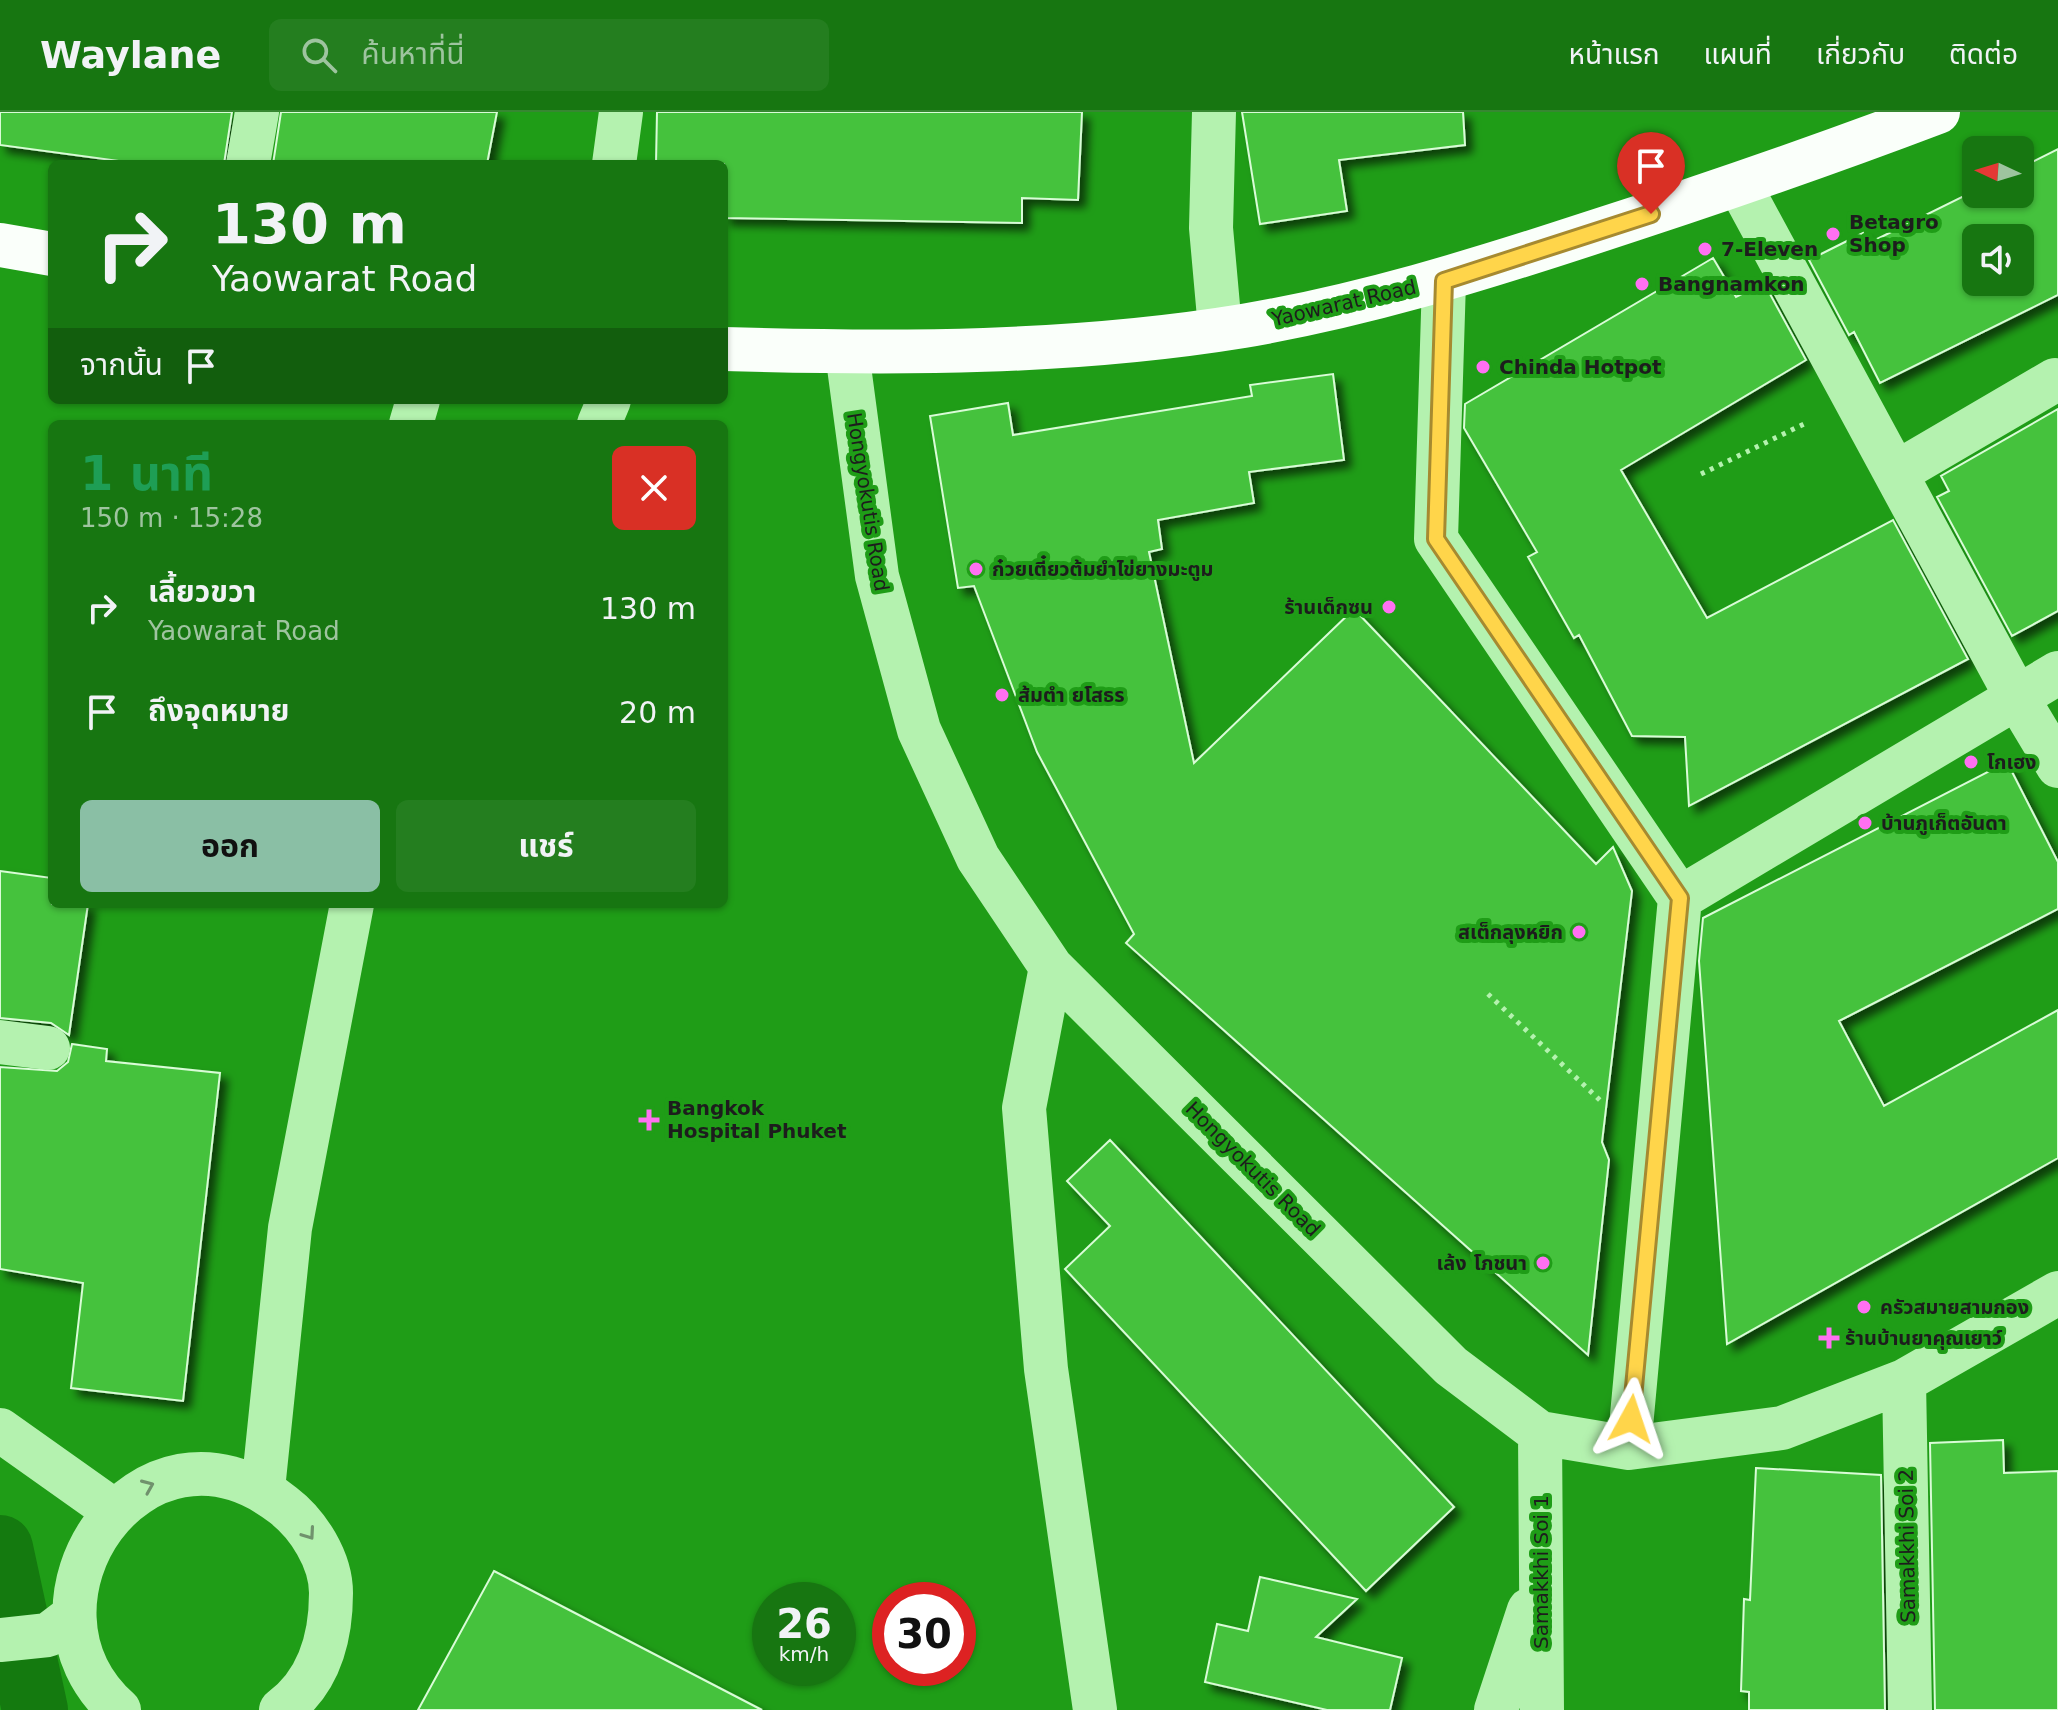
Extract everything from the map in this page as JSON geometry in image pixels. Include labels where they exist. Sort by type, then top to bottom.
[{"type":"main road","name":"Yaowarat Road","points":[[728,349],[847,352],[1060,348],[1220,328],[1444,281],[1740,186],[1921,115]]},
{"type":"main road","points":[[0,245],[48,253]]},
{"type":"street","points":[[249,160],[257,112]]},
{"type":"street","points":[[615,160],[621,112]]},
{"type":"street","points":[[1214,112],[1211,228],[1220,328]]},
{"type":"street","points":[[1740,186],[2016,696],[2058,766]]},
{"type":"street","points":[[1444,281],[1436,539],[1680,898],[1629,1448]]},
{"type":"street","name":"Hongyokutis Road","points":[[847,352],[877,576],[919,730],[978,858],[1051,967],[1451,1366],[1540,1433],[1629,1448],[1782,1428],[1904,1381],[2058,1293]]},
{"type":"street","points":[[1896,473],[2055,380]]},
{"type":"street","points":[[1680,898],[2058,673]]},
{"type":"street","points":[[263,1489],[290,1228],[351,908]]},
{"type":"street","points":[[1051,967],[1024,1108],[1046,1369],[1095,1710]]},
{"type":"street","points":[[0,1042],[48,1048]]},
{"type":"street","name":"Samakkhi Soi 2","points":[[1904,1381],[1910,1710]]},
{"type":"street","points":[[0,1430],[110,1508]]},
{"type":"street","name":"Samakkhi Soi 1","points":[[1540,1433],[1542,1710]]},
{"type":"street","points":[[119,1710],[103,1697],[58,1627],[70,1579],[85,1540],[110,1508],[144,1485],[184,1474],[225,1475],[263,1489],[296,1514],[319,1548],[331,1588],[331,1629],[317,1669],[281,1710]]},
{"type":"street","points":[[1496,1710],[1540,1575]]},
{"type":"street","points":[[0,1640],[58,1627]]},
{"type":"path","points":[[1701,474],[1855,399]]},
{"type":"path","points":[[1488,994],[1657,1155]]},
{"type":"building","points":[[0,112],[232,112],[225,160],[111,160],[0,145]]},
{"type":"building","points":[[281,112],[497,112],[488,160],[274,160]]},
{"type":"building","points":[[657,112],[1082,112],[1078,200],[1022,198],[1022,223],[728,218],[728,160],[656,160]]},
{"type":"building","points":[[1242,112],[1463,112],[1465,145],[1339,160],[1347,211],[1260,224]]},
{"type":"building","points":[[2058,149],[2058,295],[1880,383],[1854,332],[1849,335],[1809,260],[1863,233],[1867,244],[1962,197],[1962,208],[2034,208],[2034,161]]},
{"type":"building","points":[[1713,258],[1736,297],[1764,283],[1806,360],[1621,470],[1707,618],[1893,520],[1968,659],[1689,806],[1685,737],[1632,736],[1579,635],[1574,638],[1528,557],[1537,552],[1464,428],[1465,404]]},
{"type":"building","points":[[1333,374],[1344,460],[1249,472],[1254,503],[1158,520],[1162,549],[1149,552],[1194,763],[1354,609],[1596,864],[1613,847],[1632,891],[1602,1142],[1609,1160],[1588,1355],[1126,943],[1134,934],[1037,752],[974,586],[958,588],[930,416],[1008,403],[1013,435],[1252,396],[1250,385]]},
{"type":"building","points":[[2058,409],[2058,611],[2012,636],[1937,497],[1949,491],[1941,476]]},
{"type":"building","points":[[2007,762],[2058,862],[2058,909],[1839,1021],[1884,1106],[2058,1010],[2058,1158],[1727,1344],[1699,961],[1703,918]]},
{"type":"building","points":[[0,871],[48,877],[48,908],[87,908],[69,1035],[51,1023],[0,1018]]},
{"type":"building","points":[[72,1044],[107,1049],[106,1061],[220,1073],[183,1401],[71,1388],[83,1283],[0,1269],[0,1067],[57,1071],[68,1062]]},
{"type":"building","points":[[1110,1140],[1454,1507],[1366,1591],[1065,1269],[1110,1226],[1067,1181]]},
{"type":"building","points":[[2003,1440],[2004,1473],[2058,1471],[2058,1710],[1935,1710],[1930,1443]]},
{"type":"building","points":[[1756,1468],[1881,1475],[1885,1710],[1749,1710],[1749,1692],[1741,1691],[1744,1599],[1750,1600]]},
{"type":"building","points":[[494,1571],[762,1710],[418,1710]]},
{"type":"building","points":[[1260,1577],[1357,1599],[1316,1637],[1402,1658],[1390,1710],[1327,1710],[1205,1682],[1217,1624],[1248,1631]]},
{"type":"waterway","points":[[0,1548],[35,1710]]},
{"type":"place","name":"Betagro Shop","points":[[1833,234]]},
{"type":"place","name":"7-Eleven","points":[[1705,249]]},
{"type":"place","name":"Bangnamkon","points":[[1642,284]]},
{"type":"place","name":"Chinda Hotpot","points":[[1483,367]]},
{"type":"place","name":"ก๋วยเตี๋ยวต้มยำไข่ยางมะตูม","points":[[976,569]]},
{"type":"place","name":"ร้านเด็กซน","points":[[1389,607]]},
{"type":"place","name":"ส้มตำ ยโสธร","points":[[1002,695]]},
{"type":"place","name":"โกเฮง","points":[[1971,762]]},
{"type":"place","name":"บ้านภูเก็ตอันดา","points":[[1865,823]]},
{"type":"place","name":"สเต็กลุงหยิก","points":[[1579,932]]},
{"type":"place","name":"Bangkok Hospital Phuket","points":[[649,1120]]},
{"type":"place","name":"เล้ง โภชนา","points":[[1543,1263]]},
{"type":"place","name":"ครัวสมายสามกอง","points":[[1864,1307]]},
{"type":"place","name":"ร้านบ้านยาคุณเยาว์","points":[[1829,1338]]},
{"type":"route","points":[[1631,1419],[1680,898],[1436,539],[1444,281],[1651,214]]}]
